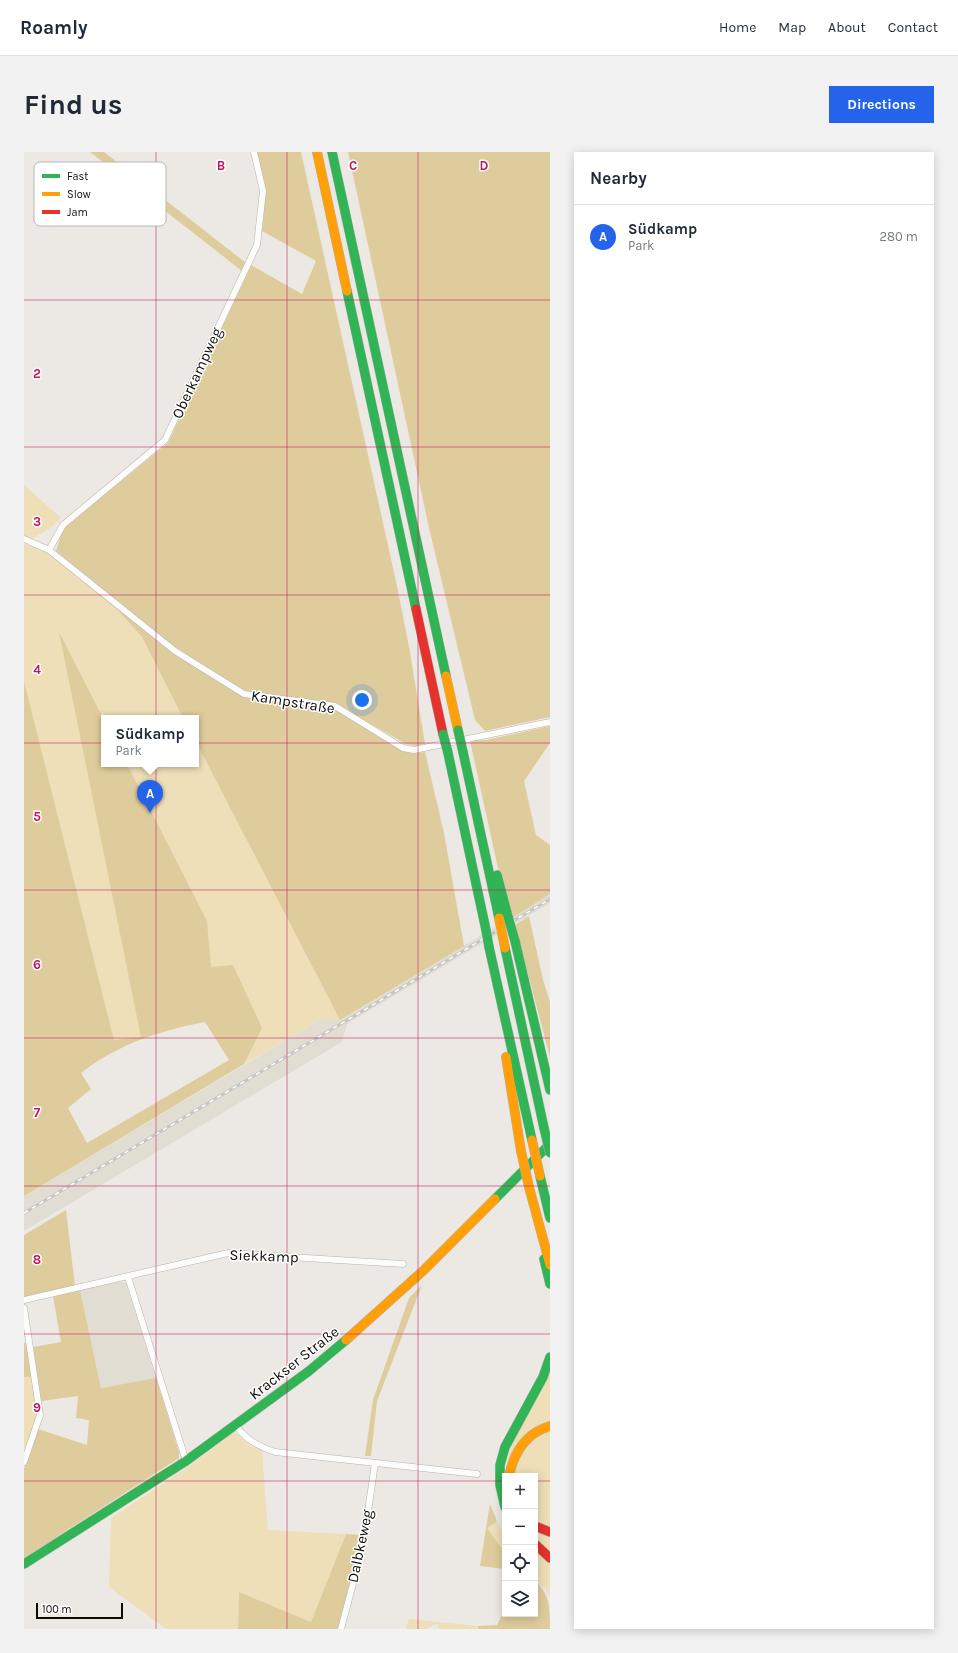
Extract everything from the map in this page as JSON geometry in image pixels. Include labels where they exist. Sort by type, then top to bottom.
[{"type":"main road","points":[[317,152],[489,947],[550,1218]]},
{"type":"main road","points":[[332,152],[480,832],[503,916],[515,941],[550,1090]]},
{"type":"main road","points":[[503,916],[505,948],[550,1153]]},
{"type":"main road","points":[[499,992],[496,1006],[521,1151],[550,1284]]},
{"type":"main road","name":"Krackser Straße","points":[[24,1564],[186,1461],[236,1426],[309,1371],[367,1323],[424,1270],[550,1144]]},
{"type":"main road","points":[[536,1215],[550,1265]]},
{"type":"main road","points":[[502,1496],[499,1484],[499,1469],[503,1453],[508,1439],[540,1385],[550,1358]]},
{"type":"main road","points":[[510,1473],[515,1454],[521,1444],[536,1431],[550,1426]]},
{"type":"main road","points":[[538,1527],[550,1532]]},
{"type":"main road","points":[[536,1545],[550,1558]]},
{"type":"street","name":"Oberkampweg","points":[[49,550],[63,525],[165,440],[257,245],[263,191],[254,152]]},
{"type":"street","name":"Kampstraße","points":[[24,539],[49,550],[175,651],[244,694],[335,706],[402,748],[414,750],[550,722]]},
{"type":"street","name":"Siekkamp","points":[[24,1300],[228,1253],[403,1264]]},
{"type":"street","points":[[128,1277],[186,1461]]},
{"type":"street","points":[[24,1308],[40,1415],[24,1462]]},
{"type":"street","points":[[236,1426],[246,1438],[260,1447],[275,1452],[477,1474]]},
{"type":"street","name":"Dalbkeweg","points":[[341,1629],[362,1546],[375,1463]]},
{"type":"shaded area","points":[[90,152],[104,152],[117,162],[103,162]]},
{"type":"shaded area","points":[[257,152],[301,152],[397,586],[410,652],[425,744],[416,746],[406,744],[336,704],[245,692],[179,650],[56,551],[63,528],[168,443],[251,265],[302,294],[316,261],[262,231],[266,191]]},
{"type":"shaded area","points":[[348,152],[550,152],[550,717],[485,731],[475,720],[429,528]]},
{"type":"shaded area","points":[[166,200],[246,263],[242,271],[166,212]]},
{"type":"shaded area","points":[[24,485],[61,518],[50,528],[33,538],[24,536]]},
{"type":"shaded area","points":[[24,543],[54,556],[109,600],[142,637],[181,715],[101,715],[101,767],[199,767],[199,748],[340,1020],[323,1018],[244,1064],[246,1061],[205,997],[142,1037],[137,1037],[120,1048],[118,1040],[114,1040],[24,681]]},
{"type":"shaded area","points":[[115,607],[174,653],[243,696],[334,709],[362,724],[402,750],[415,753],[425,752],[444,833],[464,946],[340,1020],[199,748],[199,715],[181,715],[142,637]]},
{"type":"shaded area","points":[[59,632],[101,715],[101,767],[129,767],[207,921],[211,967],[233,965],[262,1028],[244,1064],[24,1196],[24,681],[114,1040],[141,1037]],"holes":[[[205,1022],[229,1060],[87,1143],[68,1108],[91,1089],[81,1073],[95,1063],[125,1046],[155,1034]]]},
{"type":"shaded area","points":[[550,726],[550,743],[524,781],[536,835],[550,845],[550,894],[512,918],[500,877],[470,741],[486,740]]},
{"type":"shaded area","points":[[550,894],[550,903],[347,1024],[342,1042],[24,1231],[24,1196],[323,1018],[340,1020]]},
{"type":"shaded area","points":[[529,916],[543,980],[550,1002],[550,1057],[515,925]]},
{"type":"shaded area","points":[[66,1210],[75,1286],[24,1298],[24,1235]]},
{"type":"shaded area","points":[[118,1281],[126,1283],[156,1378],[101,1388],[80,1290]]},
{"type":"shaded area","points":[[422,1285],[377,1401],[371,1456],[365,1456],[373,1400],[409,1298]]},
{"type":"shaded area","points":[[80,1290],[101,1388],[156,1378],[179,1452],[179,1458],[24,1558],[24,1469],[38,1429],[87,1445],[89,1420],[76,1418],[78,1396],[41,1401],[33,1347],[61,1342],[53,1296]]},
{"type":"shaded area","points":[[24,1343],[28,1343],[32,1377],[24,1377]]},
{"type":"shaded area","points":[[550,1371],[550,1422],[521,1440],[505,1465],[511,1446]]},
{"type":"shaded area","points":[[24,1377],[32,1377],[38,1415],[24,1456]]},
{"type":"shaded area","points":[[550,1429],[550,1527],[538,1521],[538,1473],[514,1473],[524,1447],[541,1433]]},
{"type":"shaded area","points":[[234,1432],[250,1446],[262,1451],[268,1530],[346,1534],[311,1622],[239,1592],[238,1629],[166,1629],[109,1587],[111,1518],[191,1465]]},
{"type":"shaded area","points":[[490,1504],[497,1521],[487,1528],[502,1549],[502,1569],[480,1566]]},
{"type":"shaded area","points":[[497,1521],[502,1531],[502,1549],[487,1528]]},
{"type":"shaded area","points":[[538,1531],[550,1536],[550,1551],[538,1541]]},
{"type":"shaded area","points":[[346,1534],[361,1535],[340,1629],[238,1629],[239,1592],[311,1622]]},
{"type":"shaded area","points":[[538,1553],[550,1563],[550,1597],[546,1589],[538,1582]]},
{"type":"shaded area","points":[[538,1584],[544,1591],[548,1602],[550,1629],[478,1629],[478,1626],[497,1625],[502,1614],[502,1617],[538,1617]]},
{"type":"shaded area","points":[[409,1619],[478,1626],[478,1629],[439,1629],[437,1624],[426,1629],[406,1629]]},
{"type":"railway","points":[[24,1213],[550,899]]},
{"type":"traffic: fast","points":[[332,152],[446,676]]},
{"type":"traffic: fast","points":[[347,291],[416,609]]},
{"type":"traffic: fast","points":[[458,730],[463,752]]},
{"type":"traffic: fast","points":[[443,734],[448,753]]},
{"type":"traffic: fast","points":[[463,752],[499,918]]},
{"type":"traffic: fast","points":[[448,753],[486,930]]},
{"type":"traffic: fast","points":[[497,875],[507,913]]},
{"type":"traffic: fast","points":[[507,913],[515,941]]},
{"type":"traffic: fast","points":[[486,930],[489,947]]},
{"type":"traffic: fast","points":[[515,941],[550,1090]]},
{"type":"traffic: fast","points":[[489,947],[532,1140]]},
{"type":"traffic: fast","points":[[505,948],[544,1128]]},
{"type":"traffic: fast","points":[[544,1128],[550,1153]]},
{"type":"traffic: fast","points":[[495,1199],[550,1144]]},
{"type":"traffic: fast","points":[[540,1176],[550,1218]]},
{"type":"traffic: fast","points":[[544,1259],[550,1284]]},
{"type":"traffic: fast","points":[[24,1564],[186,1461],[309,1371],[346,1340]]},
{"type":"traffic: fast","points":[[502,1494],[500,1485],[500,1465],[505,1447],[543,1377],[550,1357]]},
{"type":"traffic: slow","points":[[317,152],[347,291]]},
{"type":"traffic: slow","points":[[446,676],[458,730]]},
{"type":"traffic: slow","points":[[499,918],[505,948]]},
{"type":"traffic: slow","points":[[506,1057],[521,1151]]},
{"type":"traffic: slow","points":[[532,1140],[540,1176]]},
{"type":"traffic: slow","points":[[521,1151],[529,1187]]},
{"type":"traffic: slow","points":[[529,1187],[550,1265]]},
{"type":"traffic: slow","points":[[346,1340],[424,1270],[495,1199]]},
{"type":"traffic: slow","points":[[510,1473],[514,1459],[522,1445],[534,1433],[550,1426]]},
{"type":"traffic: jam","points":[[416,609],[443,734]]},
{"type":"traffic: jam","points":[[538,1527],[550,1532]]},
{"type":"traffic: jam","points":[[536,1545],[550,1558]]},
{"type":"place","name":"Südkamp","points":[[150,813]]}]
